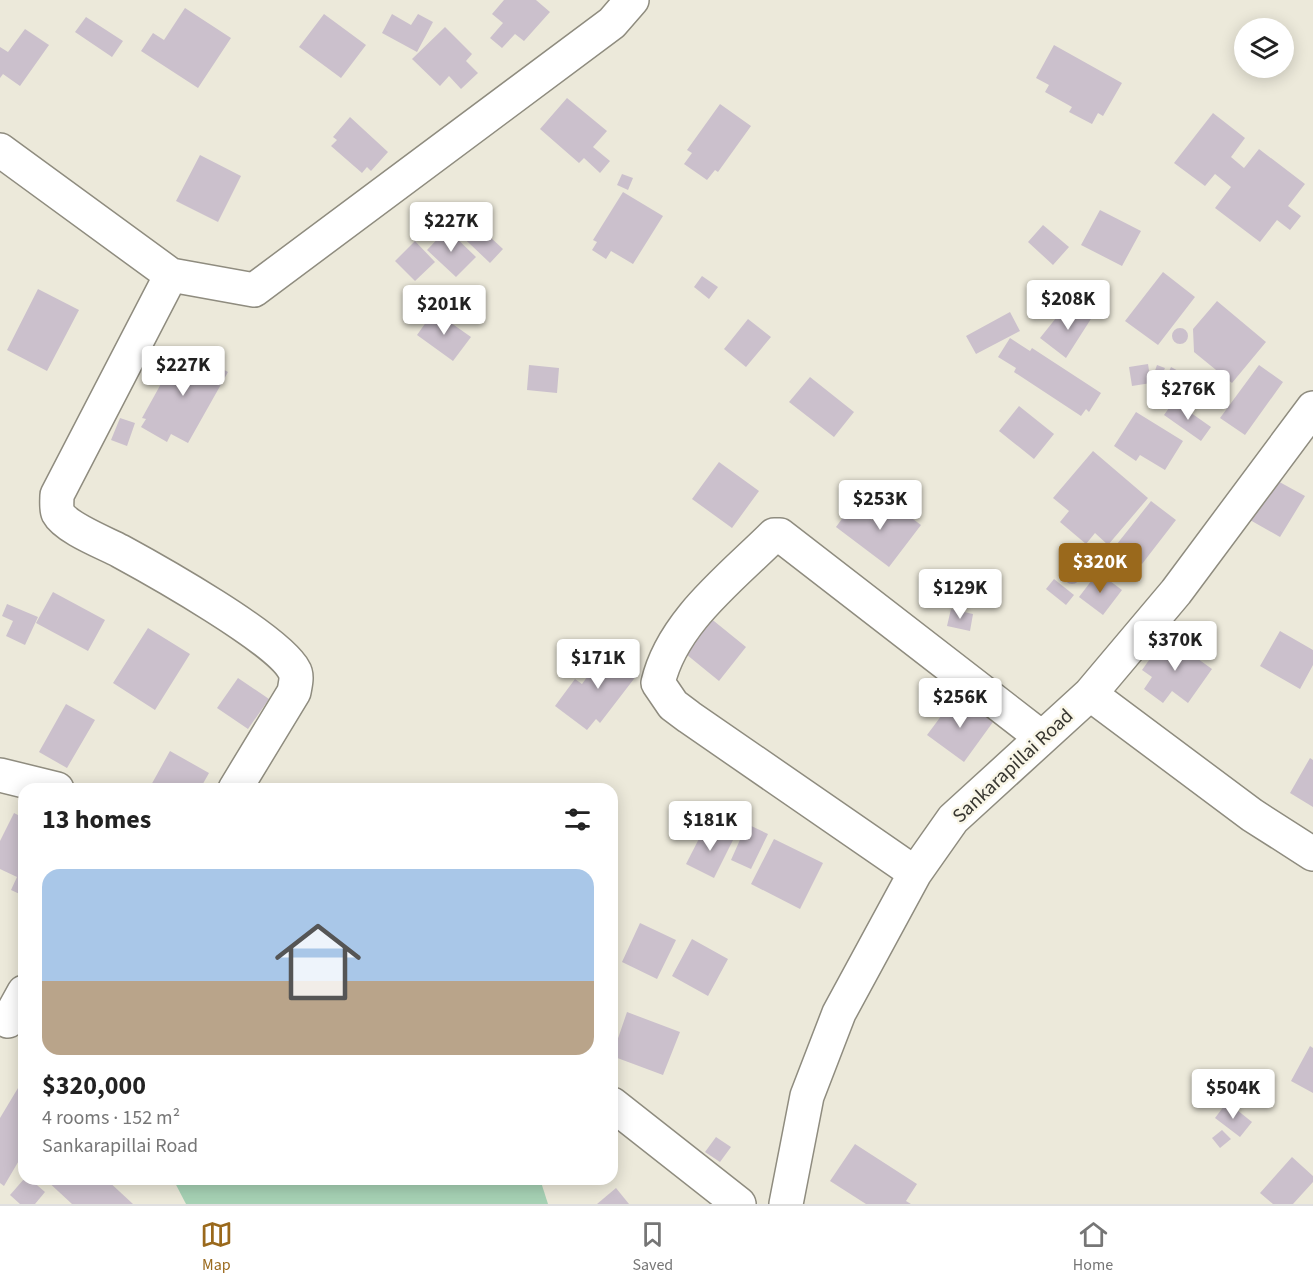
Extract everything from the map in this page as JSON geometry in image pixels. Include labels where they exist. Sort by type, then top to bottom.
[{"type":"street","points":[[0,150],[171,275],[254,291],[612,22],[632,0]]},
{"type":"street","points":[[171,275],[57,495],[58,513],[68,524],[146,565],[227,615],[273,648],[294,669],[297,676],[294,692],[239,783]]},
{"type":"street","name":"Sankarapillai Road","points":[[786,1204],[807,1096],[839,1013],[915,873],[953,819],[1090,694],[1176,592],[1313,408]]},
{"type":"street","points":[[915,873],[689,717],[664,695],[658,683],[663,662],[674,642],[704,604],[774,535],[780,535],[1041,737]]},
{"type":"street","points":[[1090,694],[1252,815],[1313,854]]},
{"type":"street","points":[[0,775],[33,783]]},
{"type":"street","points":[[8,1021],[18,1003]]},
{"type":"street","points":[[618,1109],[739,1204]]},
{"type":"green space","points":[[176,1185],[542,1185],[548,1204],[186,1204]]},
{"type":"building","points":[[504,0],[536,0],[550,12],[524,41],[515,34],[502,48],[490,38],[503,23],[492,14]]},
{"type":"building","points":[[185,8],[231,38],[198,88],[141,51],[153,33],[164,40]]},
{"type":"building","points":[[324,14],[366,45],[341,78],[299,47]]},
{"type":"building","points":[[392,14],[411,25],[418,14],[433,22],[417,52],[382,33]]},
{"type":"building","points":[[86,17],[123,41],[112,57],[75,32]]},
{"type":"building","points":[[445,27],[472,54],[466,61],[478,73],[461,89],[449,76],[440,86],[412,59]]},
{"type":"building","points":[[25,29],[49,45],[20,86],[3,74],[0,78],[0,47],[8,52]]},
{"type":"building","points":[[1054,45],[1122,83],[1103,116],[1098,113],[1092,124],[1069,112],[1072,107],[1045,92],[1049,85],[1036,78]]},
{"type":"building","points":[[567,98],[607,131],[593,147],[610,161],[600,173],[584,158],[579,163],[540,129]]},
{"type":"building","points":[[720,104],[751,126],[718,172],[715,170],[707,180],[684,164],[692,153],[687,150]]},
{"type":"building","points":[[1213,113],[1245,138],[1231,157],[1244,168],[1259,149],[1305,184],[1288,206],[1301,216],[1290,230],[1277,220],[1260,242],[1215,208],[1231,187],[1215,174],[1205,186],[1174,163]]},
{"type":"building","points":[[350,117],[388,152],[371,171],[367,167],[362,173],[331,146],[337,140],[333,137]]},
{"type":"building","points":[[200,155],[241,176],[218,222],[176,201]]},
{"type":"building","points":[[622,174],[633,178],[628,190],[617,185]]},
{"type":"building","points":[[623,192],[663,216],[633,264],[611,251],[606,259],[592,250],[597,242],[593,240]]},
{"type":"building","points":[[1100,210],[1141,231],[1122,266],[1081,245]]},
{"type":"building","points":[[463,212],[503,249],[490,263],[450,225]]},
{"type":"building","points":[[1043,225],[1069,247],[1053,265],[1028,242]]},
{"type":"building","points":[[447,229],[476,257],[456,277],[427,250]]},
{"type":"building","points":[[415,241],[435,262],[415,281],[395,261]]},
{"type":"building","points":[[1163,272],[1195,297],[1158,345],[1125,321]]},
{"type":"building","points":[[702,276],[718,287],[709,299],[694,287]]},
{"type":"building","points":[[38,289],[79,310],[47,371],[7,350]]},
{"type":"building","points":[[1217,301],[1266,342],[1232,383],[1194,352],[1193,329]]},
{"type":"building","points":[[1085,303],[1096,311],[1066,358],[1040,338],[1060,313],[1072,321]]},
{"type":"building","points":[[434,311],[471,337],[453,361],[417,335]]},
{"type":"building","points":[[1010,312],[1020,331],[976,354],[966,336]]},
{"type":"building","points":[[748,319],[771,337],[746,367],[724,349]]},
{"type":"building","points":[[1177,328],[1183,328],[1188,336],[1186,342],[1177,344],[1172,339],[1172,333]]},
{"type":"building","points":[[1010,338],[1030,351],[1032,348],[1101,393],[1089,412],[1086,409],[1081,416],[1014,372],[1016,368],[998,357]]},
{"type":"building","points":[[182,346],[228,372],[188,443],[171,434],[167,442],[141,427],[146,419],[142,418]]},
{"type":"building","points":[[1148,364],[1151,383],[1132,386],[1129,367]]},
{"type":"building","points":[[529,365],[559,368],[557,393],[527,390]]},
{"type":"building","points":[[1157,365],[1165,368],[1159,382],[1152,379]]},
{"type":"building","points":[[1259,365],[1283,382],[1245,435],[1220,418]]},
{"type":"building","points":[[1171,367],[1182,373],[1172,394],[1161,389]]},
{"type":"building","points":[[810,377],[854,412],[834,437],[789,402]]},
{"type":"building","points":[[1174,401],[1211,427],[1201,441],[1164,415]]},
{"type":"building","points":[[1019,406],[1054,434],[1034,459],[999,431]]},
{"type":"building","points":[[1136,412],[1183,441],[1165,470],[1140,455],[1136,461],[1114,446]]},
{"type":"building","points":[[120,418],[135,423],[127,446],[111,440]]},
{"type":"building","points":[[1093,451],[1148,498],[1108,545],[1095,533],[1086,544],[1060,522],[1069,511],[1053,498]]},
{"type":"building","points":[[719,462],[759,491],[732,528],[692,499]]},
{"type":"building","points":[[1274,479],[1305,496],[1280,537],[1250,520]]},
{"type":"building","points":[[887,500],[921,525],[889,567],[836,527],[852,505],[872,520]]},
{"type":"building","points":[[1151,501],[1176,520],[1142,564],[1117,544]]},
{"type":"building","points":[[1069,568],[1075,568],[1080,576],[1078,582],[1069,584],[1064,579],[1064,573]]},
{"type":"building","points":[[1098,572],[1122,590],[1103,615],[1079,597]]},
{"type":"building","points":[[1054,579],[1074,595],[1066,605],[1046,589]]},
{"type":"building","points":[[53,592],[105,620],[88,651],[36,623]]},
{"type":"building","points":[[7,604],[38,617],[25,645],[6,636],[13,621],[2,616]]},
{"type":"building","points":[[951,609],[973,614],[970,631],[947,626]]},
{"type":"building","points":[[709,617],[746,647],[719,681],[681,650]]},
{"type":"building","points":[[148,628],[190,654],[155,710],[113,683]]},
{"type":"building","points":[[1280,631],[1313,650],[1313,665],[1300,689],[1260,666]]},
{"type":"building","points":[[1166,636],[1212,669],[1188,703],[1172,691],[1163,703],[1144,689],[1152,677],[1142,670]]},
{"type":"building","points":[[609,647],[640,671],[600,723],[596,719],[587,730],[555,706],[575,679],[582,684]]},
{"type":"building","points":[[238,678],[269,699],[248,729],[217,708]]},
{"type":"building","points":[[956,696],[993,722],[964,762],[927,735]]},
{"type":"building","points":[[66,704],[95,720],[67,768],[39,752]]},
{"type":"building","points":[[170,751],[209,773],[203,783],[152,783]]},
{"type":"building","points":[[1310,758],[1313,760],[1313,807],[1290,793]]},
{"type":"building","points":[[14,813],[18,815],[18,893],[11,890],[17,877],[0,869],[0,841]]},
{"type":"building","points":[[747,824],[768,834],[751,869],[731,860]]},
{"type":"building","points":[[705,827],[733,840],[714,878],[686,864]]},
{"type":"building","points":[[774,839],[823,863],[800,909],[751,884]]},
{"type":"building","points":[[640,923],[676,940],[657,979],[622,962]]},
{"type":"building","points":[[692,939],[728,959],[708,996],[672,976]]},
{"type":"building","points":[[627,1012],[680,1032],[663,1075],[618,1058],[618,1038]]},
{"type":"building","points":[[1310,1046],[1313,1048],[1313,1093],[1291,1081]]},
{"type":"building","points":[[18,1088],[18,1162],[4,1186],[0,1183],[0,1118]]},
{"type":"building","points":[[1227,1102],[1252,1122],[1240,1137],[1215,1118]]},
{"type":"building","points":[[1222,1130],[1231,1139],[1220,1148],[1212,1138]]},
{"type":"building","points":[[716,1137],[731,1147],[720,1162],[705,1152]]},
{"type":"building","points":[[855,1144],[917,1184],[906,1201],[911,1204],[866,1204],[830,1181]]},
{"type":"building","points":[[1292,1157],[1313,1176],[1313,1182],[1293,1204],[1273,1204],[1260,1193]]},
{"type":"building","points":[[19,1185],[37,1185],[45,1192],[35,1204],[20,1204],[10,1195]]},
{"type":"building","points":[[51,1185],[112,1185],[133,1204],[72,1204]]},
{"type":"building","points":[[616,1188],[629,1204],[597,1204]]}]
